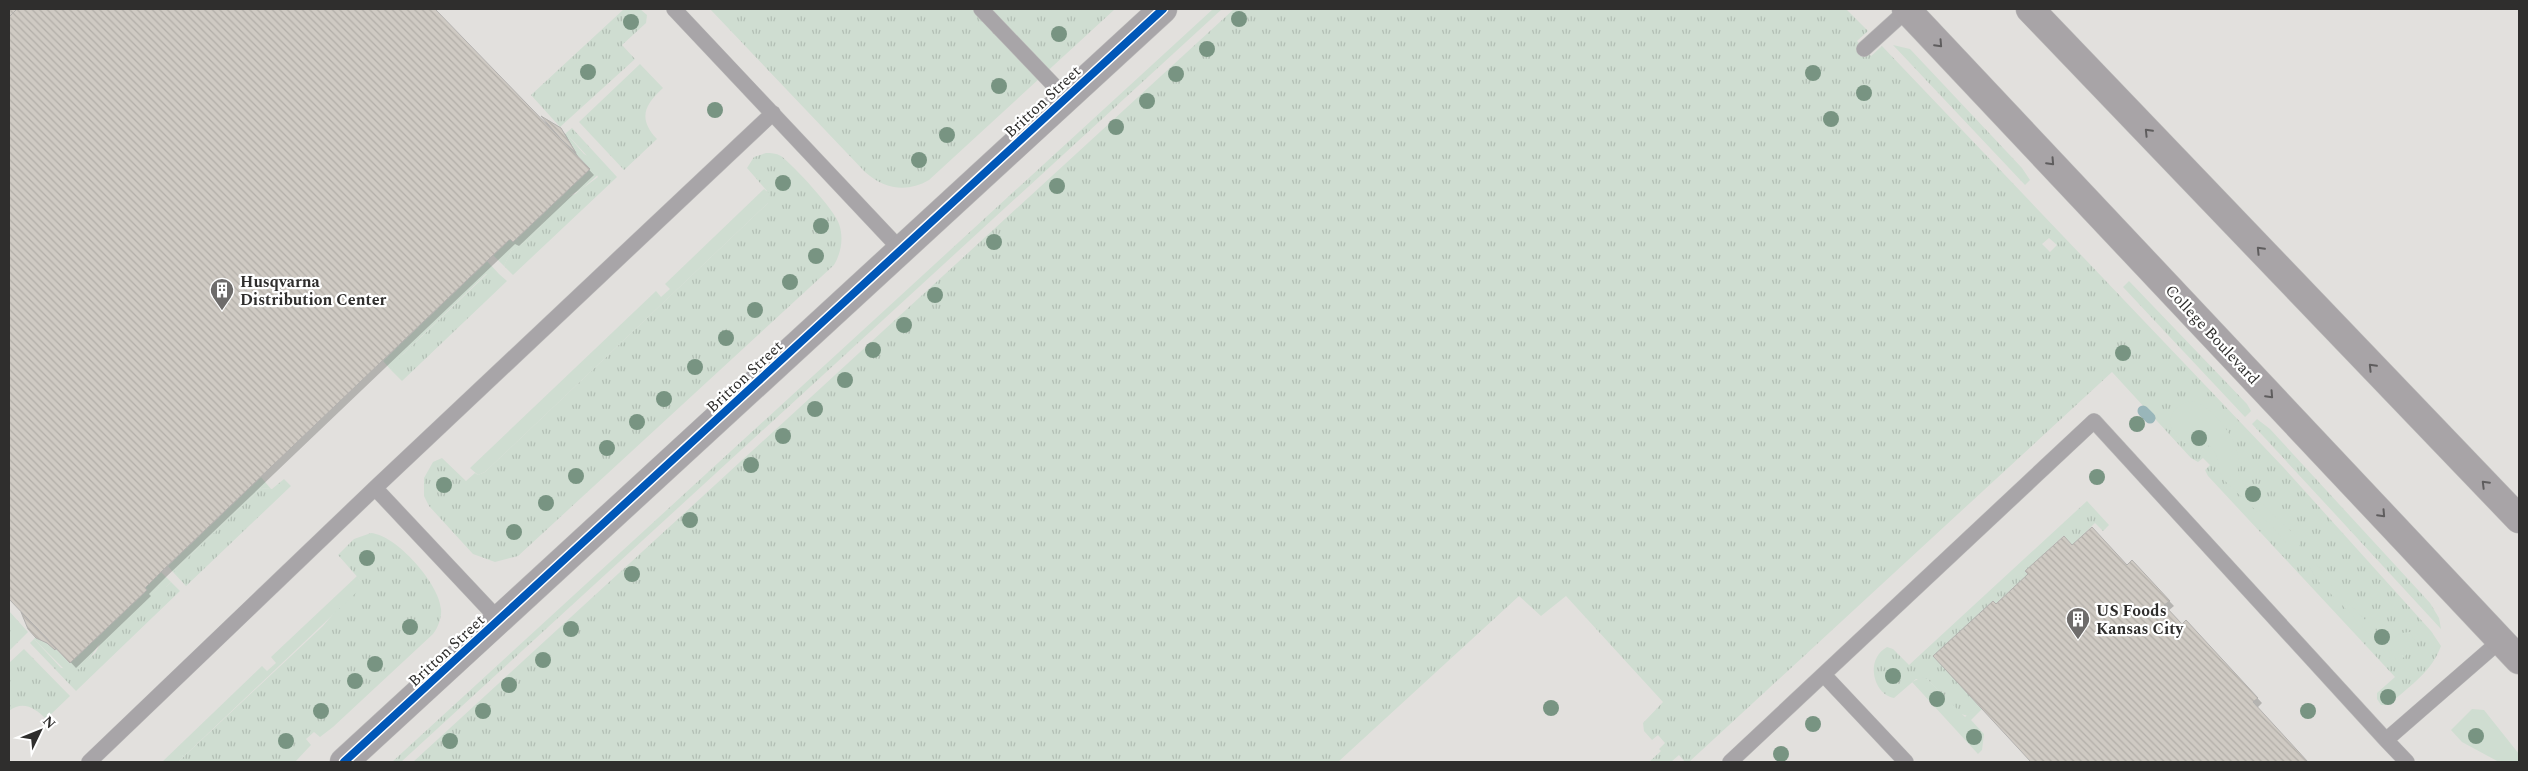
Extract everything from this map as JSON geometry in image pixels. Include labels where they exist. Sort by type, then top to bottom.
[{"type":"main road","name":"College Boulevard","points":[[1906,9],[2519,660]]},
{"type":"main road","points":[[2030,9],[2519,519]]},
{"type":"street","name":"Britton Street","points":[[344,762],[1163,9]]},
{"type":"lane","points":[[674,9],[901,250]]},
{"type":"lane","points":[[981,9],[1066,98]]},
{"type":"lane","points":[[1864,49],[1906,9]]},
{"type":"lane","points":[[90,762],[376,488],[773,114]]},
{"type":"lane","points":[[1730,762],[2094,421],[2407,762]]},
{"type":"lane","points":[[376,488],[499,620]]},
{"type":"lane","points":[[2386,740],[2501,640]]},
{"type":"lane","points":[[1824,675],[1906,762]]},
{"type":"green space","points":[[624,9],[640,9],[647,15],[646,23],[622,45],[635,59],[560,127],[531,95]]},
{"type":"green space","points":[[710,9],[1115,9],[929,180],[904,188],[880,182],[865,172]]},
{"type":"green space","points":[[1213,9],[1222,9],[401,762],[392,762]]},
{"type":"green space","points":[[1234,9],[1846,9],[1868,31],[1857,41],[1871,56],[1882,46],[2284,468],[2431,631],[2441,646],[2432,663],[2420,677],[2388,705],[2381,705],[2377,699],[2377,693],[2395,677],[2208,476],[2205,470],[2210,465],[2203,458],[2198,462],[2191,458],[2112,372],[1689,762],[1685,762],[1679,755],[1671,762],[1649,762],[1661,751],[1659,749],[1665,743],[1658,735],[1652,740],[1644,731],[1643,723],[1663,702],[1566,596],[1541,616],[1519,596],[1338,762],[413,762]],"holes":[[[2049,238],[2057,245],[2050,252],[2042,244]]]},
{"type":"green space","points":[[1893,45],[1910,49],[2022,168],[2030,180],[2025,185]]},
{"type":"green space","points":[[640,64],[663,88],[651,100],[646,112],[647,125],[657,139],[624,170],[579,122]]},
{"type":"green space","points":[[572,128],[617,177],[513,275],[504,266],[511,251],[528,240],[540,227],[545,218],[569,196],[575,194],[598,177],[588,157],[566,133]]},
{"type":"green space","points":[[566,133],[584,154],[598,161],[601,166],[601,172],[582,189],[569,196],[545,218],[540,227],[528,240],[511,251],[504,266],[493,255],[510,239],[513,242],[590,169],[561,139]]},
{"type":"green space","points":[[766,153],[777,154],[787,161],[813,188],[836,217],[841,229],[841,240],[840,250],[834,265],[518,556],[495,562],[473,554],[429,506],[424,496],[424,478],[433,462],[442,458],[466,481],[475,473],[478,475],[485,472],[768,203],[767,191],[747,168],[754,157]]},
{"type":"green space","points":[[764,189],[770,194],[768,203],[485,472],[478,475],[470,468],[656,291],[661,297],[670,289],[665,284]]},
{"type":"green space","points":[[487,261],[499,274],[486,274],[403,354],[391,370],[383,361]]},
{"type":"green space","points":[[487,274],[499,274],[507,281],[402,381],[391,370],[397,360]]},
{"type":"green space","points":[[2129,281],[2247,404],[2251,411],[2245,417],[2123,287]]},
{"type":"green space","points":[[2192,401],[2206,408],[2221,422],[2236,448],[2240,478],[2260,502],[2299,539],[2299,550],[2292,549],[2272,526],[2225,481],[2220,472],[2216,454],[2210,446],[2184,443],[2173,431],[2170,422],[2173,413],[2179,406]]},
{"type":"green space","points":[[2257,419],[2270,429],[2430,603],[2439,618],[2441,629],[2252,424]]},
{"type":"green space","points":[[261,477],[271,489],[261,488],[173,572],[168,566]]},
{"type":"green space","points":[[284,479],[291,486],[186,586],[173,572],[261,488],[272,489]]},
{"type":"green space","points":[[2087,501],[2109,525],[2103,531],[2095,523],[2072,545],[2063,536],[2026,571],[2028,574],[1996,604],[1993,601],[1934,656],[1978,705],[1968,716],[1961,714],[1927,679],[1916,679],[1894,698],[1881,691],[1874,676],[1876,660],[1880,653],[1887,647],[1893,649],[1909,665]]},
{"type":"green space","points":[[371,533],[392,542],[404,551],[433,586],[441,612],[439,622],[433,634],[333,727],[320,737],[314,732],[306,739],[311,745],[295,762],[178,762],[323,626],[361,581],[338,555],[354,539]]},
{"type":"green space","points":[[2314,562],[2327,576],[2331,585],[2384,639],[2391,640],[2401,633],[2410,632],[2415,641],[2410,651],[2401,660],[2390,658],[2317,580],[2309,566]]},
{"type":"green space","points":[[161,572],[171,582],[166,587],[159,587],[153,593],[151,599],[100,643],[82,667],[77,670],[66,671],[34,639],[40,632],[70,663],[147,590],[145,588]]},
{"type":"green space","points":[[357,576],[361,581],[361,588],[178,762],[162,762],[262,666],[267,671],[276,663],[271,657]]},
{"type":"green space","points":[[171,582],[180,591],[76,691],[30,643],[34,639],[61,668],[79,669],[96,652],[100,643],[159,587],[166,587]]},
{"type":"green space","points":[[9,611],[28,632],[9,651]]},
{"type":"green space","points":[[24,649],[70,696],[46,719],[29,707],[19,706],[9,711],[9,663]]},
{"type":"green space","points":[[1922,677],[1927,679],[1965,717],[1978,705],[1982,709],[1971,720],[1984,734],[1982,750],[1978,754],[1912,682]]},
{"type":"green space","points":[[2472,709],[2484,710],[2519,754],[2519,762],[2499,762],[2462,742],[2451,730]]},
{"type":"building","points":[[9,9],[17,9],[9,17]]},
{"type":"building","name":"Husqvarna Distribution Center","points":[[17,9],[435,9],[590,169],[513,242],[510,239],[161,572],[145,588],[147,590],[70,663],[9,599],[9,17]]},
{"type":"building","points":[[541,116],[561,128],[576,153],[561,139]]},
{"type":"building","name":"US Foods Kansas City","points":[[2092,527],[2127,565],[2132,560],[2170,601],[2164,605],[2182,624],[2186,620],[2258,698],[2253,702],[2308,762],[2031,762],[1933,656],[1993,601],[1996,604],[2028,574],[2025,571],[2064,536],[2072,545]]},
{"type":"building","points":[[21,612],[56,648],[55,650],[47,643],[36,638],[28,629]]},
{"type":"waterway","points":[[2143,411],[2150,418]]},
{"type":"cycle path","points":[[344,762],[1163,9]]},
{"type":"place","name":"Husqvarna Distribution Center","points":[[222,311]]},
{"type":"place","name":"US Foods Kansas City","points":[[2078,640]]}]
